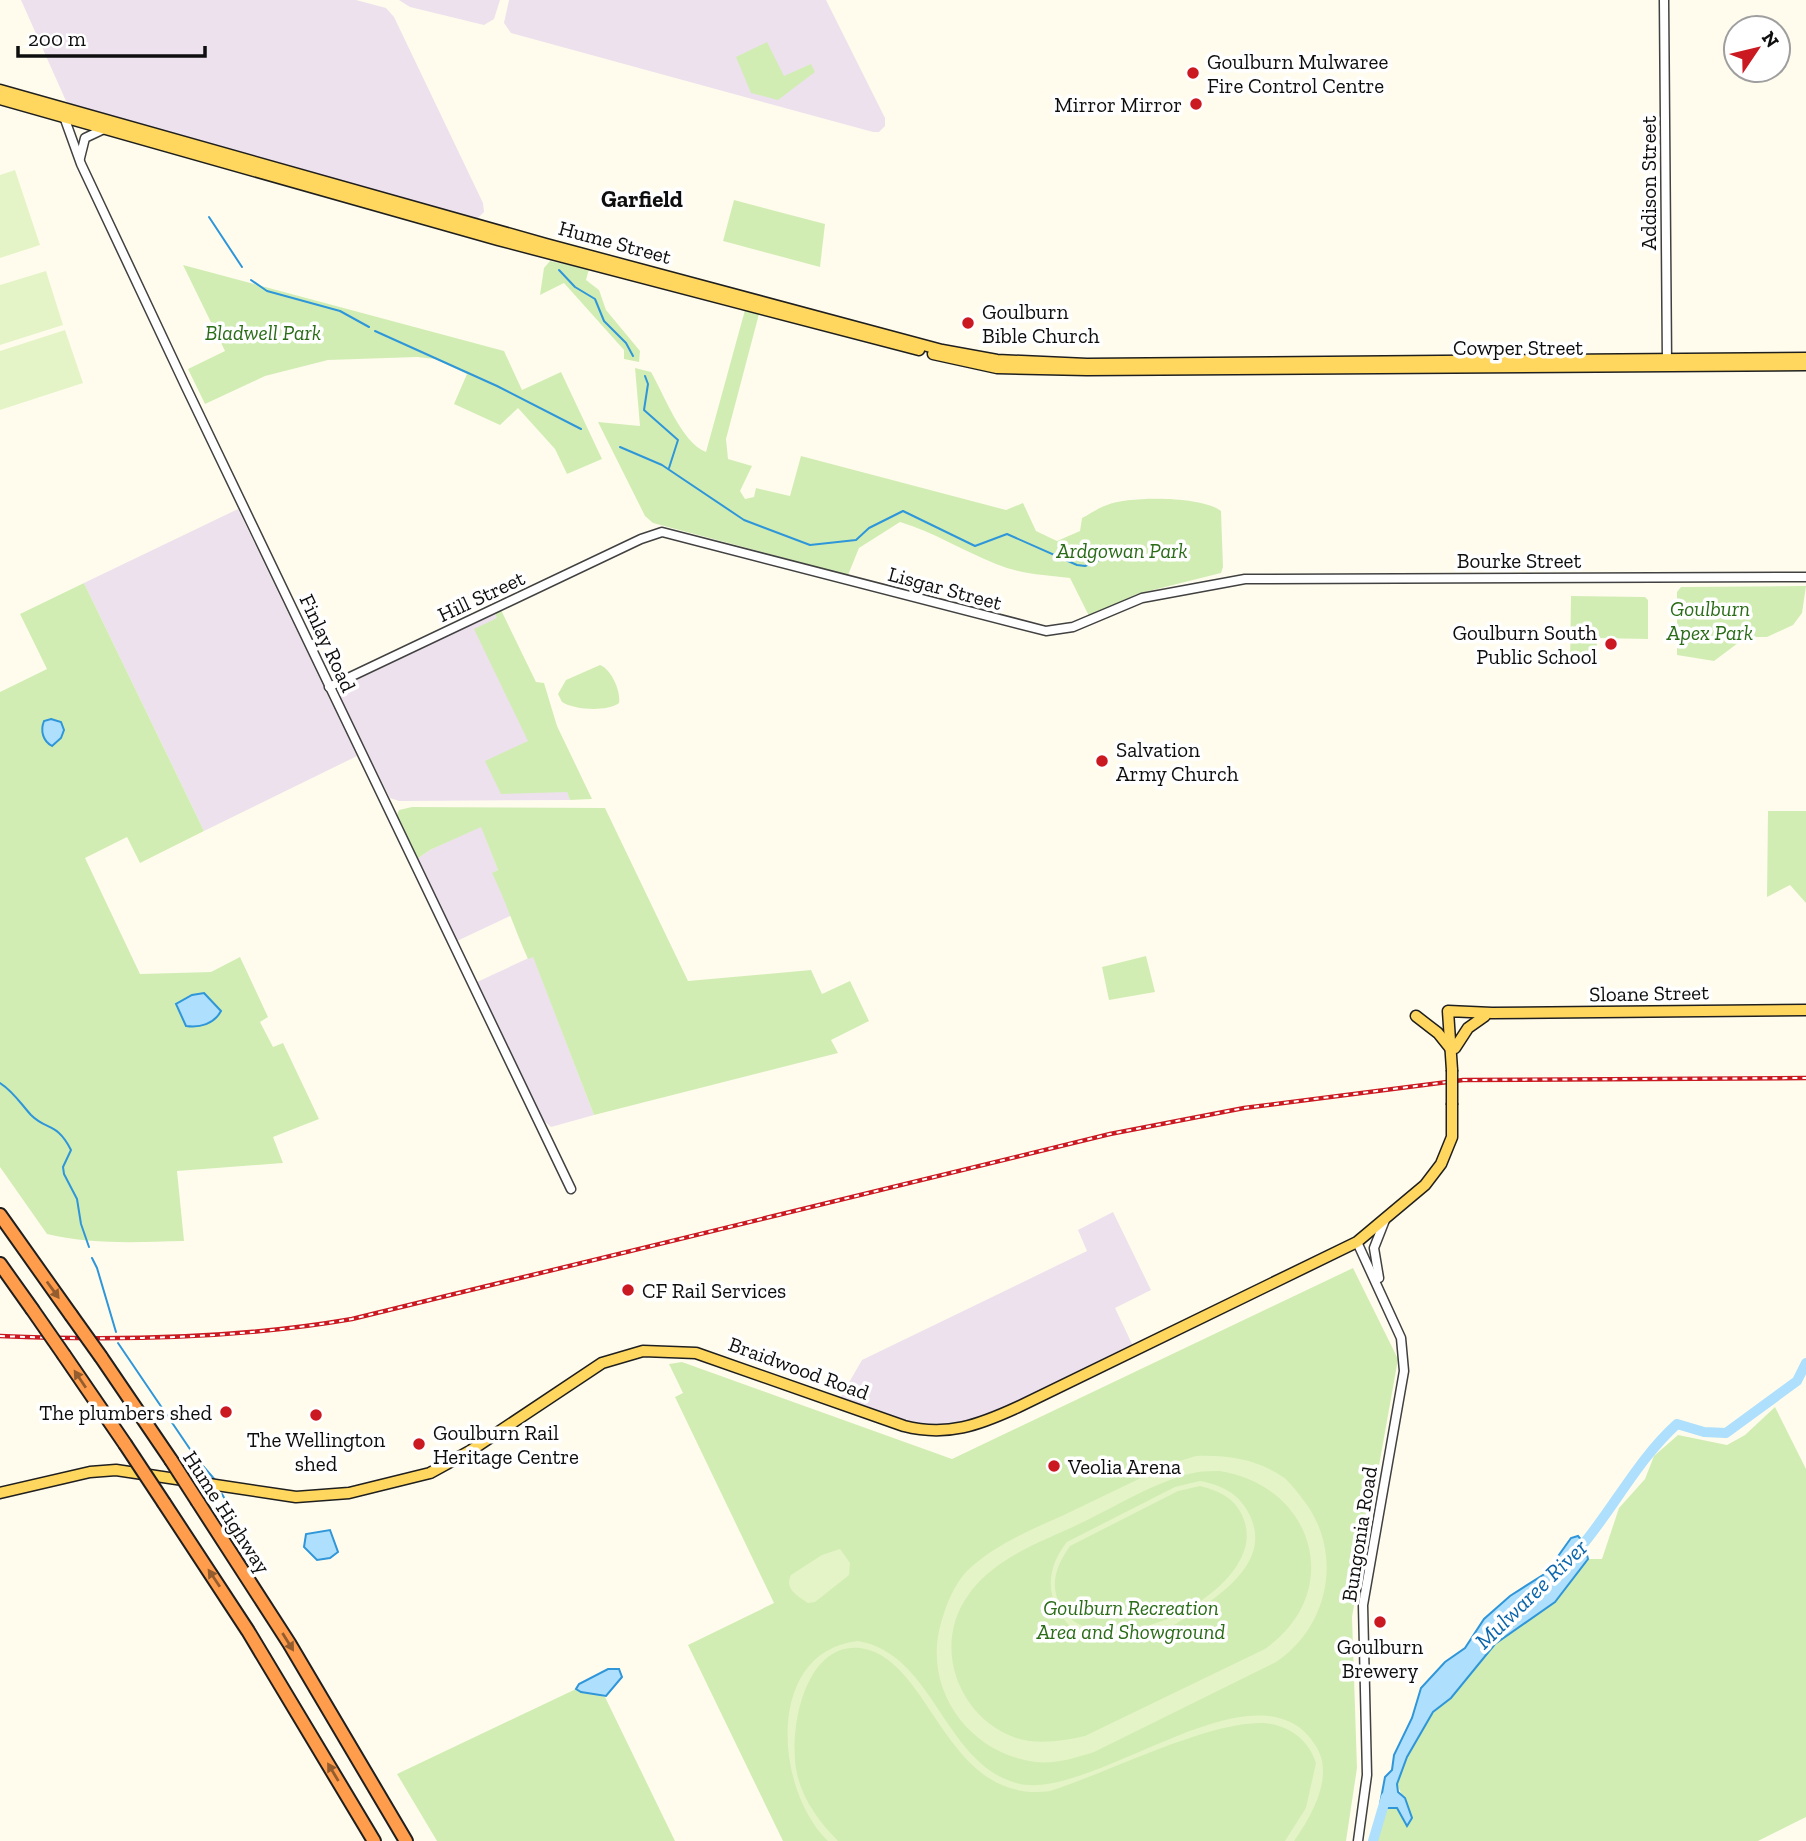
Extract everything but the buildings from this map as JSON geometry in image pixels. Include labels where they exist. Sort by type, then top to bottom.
[{"type":"highway","name":"Hume Highway","points":[[0,1214],[171,1460],[289,1643],[406,1841]]},
{"type":"highway","points":[[1,1266],[164,1503],[272,1670],[371,1836]]},
{"type":"main road","name":"Hume Street","points":[[0,90],[104,129],[703,295],[959,361],[1013,369],[1231,365]]},
{"type":"main road","name":"Hume Street","points":[[0,100],[63,113],[964,355],[1012,362],[1231,365]]},
{"type":"main road","name":"Cowper Street","points":[[1231,365],[1667,362],[1806,358]]},
{"type":"main road","name":"Cowper Street","points":[[1667,362],[1806,365]]},
{"type":"main road","name":"Sloane Street","points":[[1452,1013],[1489,1015],[1806,1010]]},
{"type":"main road","name":"Braidwood Road","points":[[0,1493],[105,1470],[309,1498],[381,1486],[450,1463],[602,1363],[625,1354],[660,1349],[717,1359],[904,1426],[934,1432],[958,1430],[985,1422],[1357,1242],[1425,1185],[1441,1164],[1452,1136],[1452,1013]]},
{"type":"main road","points":[[1416,1016],[1438,1033],[1453,1051],[1468,1028],[1489,1015]]},
{"type":"street","name":"Addison Street","points":[[1664,0],[1667,362]]},
{"type":"street","name":"Finlay Road","points":[[63,113],[81,164],[571,1189]]},
{"type":"street","points":[[81,164],[80,148],[85,138],[104,129]]},
{"type":"street","name":"Lisgar Street","points":[[647,536],[662,533],[677,535],[1046,631],[1073,627],[1142,598],[1231,581]]},
{"type":"street","name":"Hill Street","points":[[329,687],[647,536]]},
{"type":"street","name":"Bourke Street","points":[[1231,581],[1435,577],[1806,578]]},
{"type":"street","points":[[1384,1294],[1374,1248],[1387,1218]]},
{"type":"street","name":"Bungonia Road","points":[[1357,1242],[1384,1294],[1401,1338],[1404,1371],[1363,1605],[1367,1775],[1358,1841]]},
{"type":"shaded area","points":[[21,0],[356,0],[386,8],[394,17],[483,203],[484,212],[478,218],[473,218],[74,107],[66,101]]},
{"type":"shaded area","points":[[399,0],[500,0],[494,19],[484,25],[410,7]]},
{"type":"shaded area","points":[[509,0],[826,0],[885,118],[885,126],[879,132],[873,132],[511,33],[504,23]]},
{"type":"shaded area","points":[[238,509],[357,756],[204,831],[84,583]]},
{"type":"shaded area","points":[[495,613],[528,677],[570,800],[399,801],[390,798],[339,697],[340,688]]},
{"type":"shaded area","points":[[481,826],[498,870],[493,873],[512,915],[457,941],[417,859]]},
{"type":"shaded area","points":[[533,956],[594,1115],[551,1127],[544,1121],[477,982]]},
{"type":"shaded area","points":[[1113,1212],[1151,1290],[1115,1308],[1133,1346],[997,1413],[959,1425],[918,1424],[840,1398],[862,1360],[1087,1251],[1078,1230]]},
{"type":"green space","points":[[767,42],[784,76],[811,64],[815,72],[778,100],[751,93],[736,57]]},
{"type":"green space","points":[[15,170],[40,245],[0,258],[0,175]]},
{"type":"green space","points":[[734,200],[825,224],[820,267],[723,241]]},
{"type":"green space","points":[[550,261],[589,269],[586,280],[599,290],[606,310],[640,351],[639,362],[624,359],[624,350],[564,283],[540,295],[544,268]]},
{"type":"green space","name":"Bladwell Park","points":[[183,265],[504,351],[522,390],[561,372],[602,459],[567,474],[555,449],[518,408],[500,425],[454,404],[467,374],[435,359],[417,357],[328,360],[265,376],[205,404],[188,369],[225,351]]},
{"type":"green space","points":[[46,271],[63,325],[0,345],[0,285]]},
{"type":"green space","name":"Ardgowan Park","points":[[745,310],[759,314],[726,439],[728,459],[752,466],[740,491],[745,499],[754,497],[756,488],[790,496],[801,456],[1006,510],[1023,503],[1036,531],[1057,541],[1080,531],[1082,518],[1117,502],[1165,499],[1198,502],[1221,511],[1221,573],[1137,594],[1089,616],[1070,578],[1014,570],[900,522],[859,548],[848,575],[653,523],[645,516],[598,422],[640,426],[635,368],[651,372],[681,429],[697,447],[706,452]]},
{"type":"green space","points":[[65,330],[83,383],[0,410],[0,351]]},
{"type":"green space","points":[[84,583],[204,831],[140,863],[127,837],[85,858],[140,974],[211,972],[240,957],[268,1017],[260,1022],[273,1047],[283,1043],[319,1119],[273,1137],[283,1163],[177,1171],[184,1241],[98,1241],[47,1234],[0,1167],[0,692],[47,669],[20,614]]},
{"type":"green space","name":"Goulburn Apex Park","points":[[1806,586],[1802,613],[1793,625],[1767,637],[1746,637],[1714,661],[1677,655],[1677,592],[1681,587]]},
{"type":"green space","points":[[1571,596],[1645,597],[1648,600],[1648,639],[1597,638],[1596,666],[1570,665]]},
{"type":"green space","points":[[501,610],[536,682],[544,683],[557,726],[592,799],[570,800],[567,792],[501,794],[485,761],[528,741],[474,629],[497,618],[495,613]]},
{"type":"green space","points":[[600,665],[614,681],[619,703],[607,708],[590,709],[562,702],[558,694],[566,680]]},
{"type":"green space","points":[[412,807],[605,808],[688,981],[811,970],[822,994],[850,981],[869,1021],[831,1040],[838,1053],[594,1115],[533,957],[528,959],[492,873],[498,870],[481,827],[430,850],[417,859],[397,815],[399,810]]},
{"type":"green space","points":[[1768,811],[1806,811],[1806,903],[1790,885],[1767,897]]},
{"type":"green space","points":[[1146,956],[1155,992],[1109,1000],[1102,967]]},
{"type":"green space","name":"Goulburn Recreation Area and Showground","points":[[1353,1268],[1398,1359],[1352,1617],[1357,1768],[1346,1841],[783,1841],[688,1645],[774,1603],[675,1397],[683,1393],[669,1364],[682,1362],[952,1459]]},
{"type":"green space","points":[[1775,1407],[1806,1469],[1806,1817],[1758,1841],[1376,1841],[1382,1816],[1388,1808],[1397,1808],[1405,1824],[1411,1816],[1397,1784],[1407,1757],[1430,1716],[1451,1698],[1495,1644],[1555,1602],[1588,1559],[1602,1559],[1619,1508],[1645,1479],[1654,1456],[1678,1435],[1727,1445],[1745,1435]]},
{"type":"green space","points":[[1196,1456],[1241,1459],[1273,1471],[1293,1487],[1315,1518],[1323,1540],[1326,1562],[1325,1585],[1309,1628],[1295,1646],[1276,1662],[1094,1752],[1058,1761],[1036,1762],[1012,1756],[990,1746],[971,1732],[956,1714],[945,1694],[938,1671],[937,1648],[941,1623],[958,1582],[989,1553],[1013,1539],[1170,1464]],"holes":[[[1220,1471],[1252,1481],[1278,1497],[1297,1519],[1308,1544],[1311,1572],[1305,1599],[1290,1626],[1265,1649],[1085,1736],[1051,1742],[1025,1740],[996,1728],[979,1714],[956,1678],[952,1635],[958,1614],[969,1594],[987,1574],[1029,1547],[1178,1477]]]},
{"type":"green space","points":[[1200,1481],[1222,1488],[1244,1505],[1255,1532],[1253,1551],[1245,1568],[1216,1597],[1165,1631],[1164,1625],[1115,1636],[1063,1635],[1064,1629],[1074,1630],[1053,1599],[1051,1576],[1059,1553],[1067,1542],[1175,1487]],"holes":[[[1200,1486],[1227,1497],[1241,1513],[1244,1520],[1245,1547],[1232,1573],[1207,1597],[1175,1615],[1141,1628],[1107,1631],[1079,1624],[1060,1605],[1055,1589],[1056,1574],[1070,1546],[1178,1491]]]},
{"type":"green space","points":[[840,1549],[850,1563],[849,1575],[815,1602],[808,1603],[793,1592],[789,1584],[791,1575],[822,1555]]},
{"type":"green space","points":[[858,1641],[884,1650],[904,1666],[922,1686],[971,1754],[991,1771],[1016,1783],[1048,1784],[1087,1773],[1217,1722],[1257,1716],[1291,1723],[1317,1748],[1322,1759],[1322,1784],[1313,1809],[1294,1841],[1285,1841],[1306,1808],[1316,1763],[1308,1747],[1297,1735],[1282,1727],[1264,1723],[1242,1724],[1188,1738],[1050,1791],[1014,1789],[986,1776],[962,1754],[905,1676],[884,1657],[860,1648],[841,1650],[825,1660],[813,1675],[804,1694],[795,1737],[797,1774],[803,1793],[824,1826],[838,1841],[828,1841],[810,1818],[797,1789],[789,1758],[788,1725],[793,1695],[806,1669],[828,1650]]},
{"type":"green space","points":[[576,1689],[605,1697],[675,1841],[437,1841],[397,1774]]},
{"type":"water","points":[[51,719],[61,722],[64,730],[61,738],[52,746],[44,739],[42,732],[44,721]]},
{"type":"water","points":[[204,993],[221,1011],[215,1019],[206,1024],[186,1026],[176,1004],[192,995]]},
{"type":"water","points":[[330,1530],[338,1552],[330,1558],[317,1560],[304,1547],[306,1534]]},
{"type":"water","points":[[1578,1536],[1584,1543],[1588,1559],[1555,1602],[1495,1644],[1451,1698],[1433,1712],[1407,1757],[1397,1784],[1398,1792],[1405,1798],[1412,1818],[1407,1826],[1397,1808],[1381,1808],[1380,1804],[1385,1777],[1392,1770],[1394,1755],[1412,1718],[1421,1688],[1445,1662],[1465,1648],[1484,1619],[1510,1596],[1546,1573],[1571,1538]]},
{"type":"water","points":[[608,1669],[619,1669],[622,1677],[606,1696],[576,1689],[579,1684]]},
{"type":"waterway","points":[[209,217],[242,267]]},
{"type":"waterway","points":[[559,270],[575,287],[595,299],[604,321],[626,343],[633,356]]},
{"type":"waterway","points":[[251,280],[267,291],[340,311],[369,327]]},
{"type":"waterway","points":[[375,331],[497,386],[581,429]]},
{"type":"waterway","points":[[645,376],[648,384],[644,410],[678,440],[669,468]]},
{"type":"waterway","points":[[620,447],[662,465],[744,520],[810,545],[856,540],[869,528],[903,511],[975,546],[1007,534],[1077,565],[1085,566],[1113,554]]},
{"type":"waterway","points":[[0,1083],[31,1115],[61,1135],[71,1150],[63,1167],[64,1174],[77,1199],[81,1224],[89,1247]]},
{"type":"waterway","points":[[92,1258],[116,1332]]},
{"type":"waterway","points":[[118,1343],[196,1458],[216,1481]]},
{"type":"waterway","name":"Mulwaree River","points":[[1575,1554],[1636,1470],[1677,1424],[1704,1432],[1726,1433],[1797,1381],[1806,1363]]},
{"type":"waterway","points":[[222,1494],[231,1510]]},
{"type":"waterway","name":"Mulwaree River","points":[[1373,1841],[1386,1797]]},
{"type":"railway","points":[[0,1336],[177,1337],[265,1331],[352,1319],[1110,1134],[1244,1108],[1463,1080],[1806,1078]]},
{"type":"place","name":"Goulburn Mulwaree Fire Control Centre","points":[[1193,73]]},
{"type":"place","name":"Mirror Mirror","points":[[1196,104]]},
{"type":"place","name":"Goulburn Bible Church","points":[[968,323]]},
{"type":"place","name":"Goulburn South Public School","points":[[1611,644]]},
{"type":"place","name":"Salvation Army Church","points":[[1102,761]]},
{"type":"place","name":"CF Rail Services","points":[[628,1290]]},
{"type":"place","name":"The plumbers shed","points":[[226,1412]]},
{"type":"place","name":"The Wellington shed","points":[[316,1415]]},
{"type":"place","name":"Goulburn Rail Heritage Centre","points":[[419,1444]]},
{"type":"place","name":"Veolia Arena","points":[[1054,1466]]},
{"type":"place","name":"Goulburn Brewery","points":[[1380,1622]]},
{"type":"district","name":"Garfield","points":[[642,199]]}]
